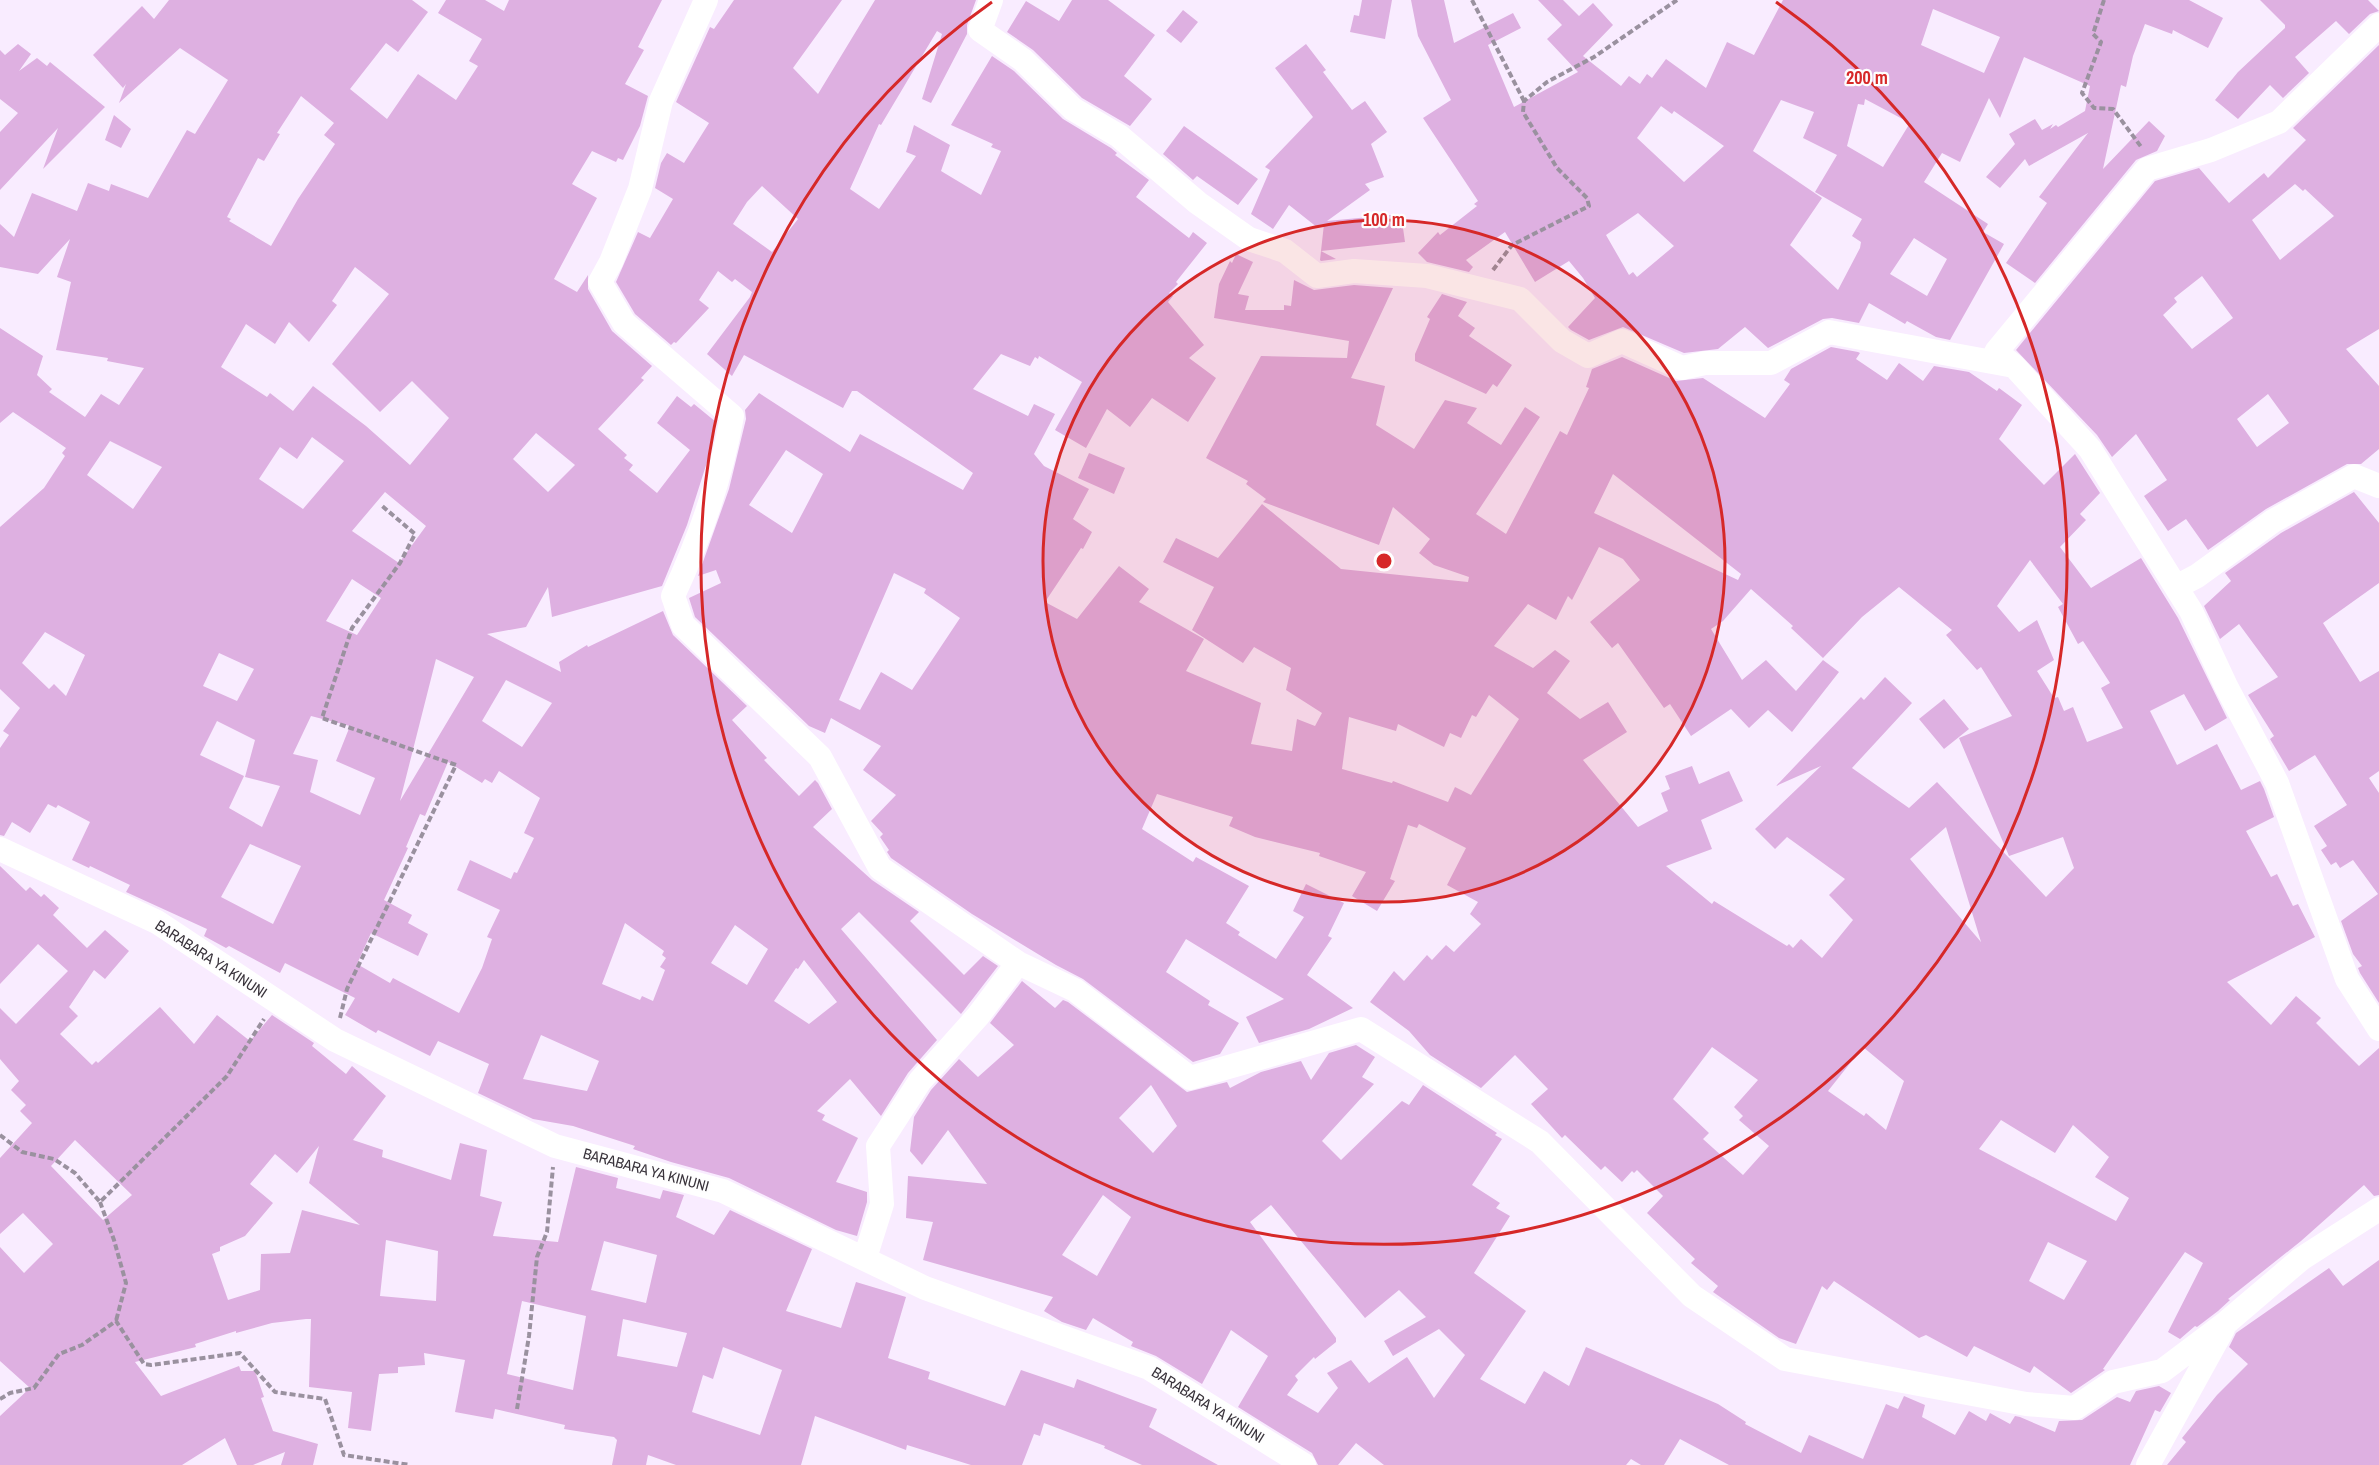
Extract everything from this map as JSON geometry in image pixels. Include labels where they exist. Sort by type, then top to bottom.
[{"type":"street","points":[[706,0],[661,101],[640,189],[611,262],[600,282],[624,323],[732,416],[716,487],[690,561],[673,596],[683,624],[820,757],[880,868],[1017,963],[1074,990],[1190,1078],[1361,1029],[1540,1142],[1692,1296],[1785,1359],[2026,1404],[2075,1408],[2113,1382],[2162,1371],[2227,1322],[2301,1259],[2379,1209]]},
{"type":"street","points":[[991,0],[980,30],[1023,60],[1073,109],[1119,136],[1198,203],[1249,239],[1285,251],[1317,276],[1354,271],[1427,276],[1520,299],[1562,341],[1588,356],[1622,341],[1682,368],[1705,363],[1771,363],[1829,332],[2014,366]]},
{"type":"street","points":[[2379,25],[2279,122],[2211,150],[2147,169],[1996,352],[2014,366],[2090,449],[2191,611],[2226,686],[2277,783],[2347,979],[2379,1029]]},
{"type":"street","points":[[2176,587],[2197,576],[2274,521],[2354,476],[2379,486]]},
{"type":"street","name":"BARABARA YA KINUNI","points":[[0,849],[157,922],[335,1040],[555,1146],[723,1191],[925,1288],[1149,1368],[1304,1465]]},
{"type":"street","points":[[865,1258],[882,1204],[878,1146],[920,1081],[978,1016],[1017,963]]},
{"type":"street","points":[[2148,1465],[2227,1322]]},
{"type":"path","points":[[1472,0],[1524,101],[1523,112],[1557,168],[1587,198],[1589,206],[1512,245],[1478,289]]},
{"type":"path","points":[[1524,101],[1547,82],[1594,57],[1677,0]]},
{"type":"path","points":[[2104,0],[2093,34],[2101,42],[2082,93],[2094,108],[2113,110],[2158,166]]},
{"type":"path","points":[[335,1040],[347,988],[456,765],[322,718],[352,628],[400,563],[415,534],[381,505]]},
{"type":"path","points":[[100,1202],[227,1076],[276,1001]]},
{"type":"path","points":[[0,1135],[22,1152],[54,1159],[75,1173],[100,1202],[126,1283],[116,1321],[82,1345],[58,1353],[34,1388],[10,1393],[0,1399]]},
{"type":"path","points":[[517,1409],[529,1336],[537,1257],[547,1232],[555,1146]]},
{"type":"path","points":[[116,1321],[144,1364],[240,1353],[276,1392],[325,1399],[344,1455],[410,1465]]},
{"type":"building","points":[[169,0],[412,0],[428,12],[398,52],[386,43],[350,89],[387,119],[418,74],[456,100],[478,66],[469,61],[482,39],[438,13],[446,0],[485,0],[504,11],[509,0],[662,0],[638,47],[644,50],[625,84],[648,96],[640,126],[623,160],[618,158],[616,162],[592,151],[572,184],[597,198],[554,279],[577,292],[588,275],[588,289],[612,331],[652,366],[641,378],[644,380],[598,429],[627,455],[624,458],[633,465],[629,470],[657,493],[690,450],[657,423],[677,396],[691,407],[694,404],[716,422],[708,459],[687,525],[662,586],[552,617],[548,587],[526,627],[487,634],[561,672],[559,662],[587,645],[588,647],[663,611],[673,635],[747,706],[732,720],[767,758],[764,760],[799,796],[815,780],[818,783],[832,809],[813,827],[872,880],[919,912],[910,921],[964,975],[983,956],[998,966],[961,1014],[859,912],[841,929],[937,1040],[908,1073],[881,1116],[850,1079],[817,1111],[825,1115],[822,1120],[858,1138],[836,1182],[867,1192],[867,1202],[857,1236],[836,1230],[729,1178],[671,1162],[633,1149],[635,1146],[573,1126],[533,1119],[478,1093],[489,1064],[438,1041],[430,1056],[378,1030],[376,1033],[345,1015],[355,998],[285,963],[280,973],[229,946],[226,948],[204,936],[207,929],[126,892],[130,885],[72,860],[90,822],[58,805],[56,808],[48,804],[30,833],[12,822],[4,836],[0,835],[0,748],[9,735],[3,731],[20,708],[0,689],[0,527],[44,488],[65,456],[62,453],[66,448],[13,412],[0,423],[0,328],[43,356],[37,375],[52,389],[49,392],[85,417],[101,394],[119,405],[144,368],[107,361],[108,358],[56,350],[71,282],[57,277],[70,239],[38,274],[0,267],[0,224],[14,237],[32,193],[77,211],[88,183],[109,191],[111,184],[148,198],[187,130],[195,134],[228,80],[180,48],[119,103],[126,84],[123,88],[93,55],[142,6],[154,19]],"holes":[[[301,96],[334,123],[324,135],[335,144],[298,199],[271,246],[229,221],[231,219],[227,217],[258,158],[264,161],[280,134],[277,133]],[[355,267],[389,294],[332,364],[380,412],[412,381],[449,418],[410,465],[366,426],[313,386],[293,411],[270,393],[267,397],[221,367],[246,324],[275,344],[289,322],[309,342],[337,305],[332,301]],[[536,433],[575,465],[548,492],[513,459]],[[312,437],[344,461],[303,509],[259,479],[280,447],[297,459]],[[110,441],[162,467],[133,509],[87,475]],[[385,492],[426,526],[399,563],[352,531]],[[352,579],[381,598],[357,635],[326,621]],[[45,632],[85,655],[66,696],[54,684],[49,689],[22,663]],[[219,653],[254,669],[237,701],[203,686]],[[436,659],[474,677],[400,801]],[[506,680],[552,703],[522,747],[482,721]],[[311,716],[350,726],[336,761],[375,778],[360,815],[310,792],[318,760],[293,754]],[[217,721],[255,740],[245,777],[280,786],[262,827],[229,808],[244,776],[200,755]],[[448,762],[482,783],[485,779],[492,783],[499,771],[540,798],[524,833],[534,838],[517,873],[514,872],[511,879],[470,860],[457,890],[500,910],[487,937],[492,939],[482,968],[459,1013],[393,978],[390,983],[357,964],[371,933],[418,956],[428,934],[408,923],[412,915],[384,900],[408,848],[406,847],[420,814],[425,816]],[[250,844],[301,866],[273,924],[221,897]],[[625,923],[664,951],[662,955],[666,958],[660,967],[665,970],[653,1001],[642,996],[640,1000],[602,984]],[[735,925],[768,949],[747,985],[711,963]],[[804,960],[837,1002],[809,1024],[774,1001]],[[541,1035],[599,1061],[587,1091],[523,1079]]]},
{"type":"building","points":[[734,0],[842,0],[793,68],[818,94],[875,0],[976,0],[967,25],[967,34],[931,103],[922,99],[942,34],[937,31],[881,125],[879,124],[850,189],[879,209],[916,156],[906,152],[914,125],[950,145],[941,171],[981,195],[1001,151],[991,147],[993,144],[951,125],[992,56],[1014,71],[1063,119],[1111,148],[1117,153],[1115,155],[1149,180],[1136,197],[1189,238],[1193,232],[1207,243],[1176,282],[1178,284],[1169,293],[1173,296],[1168,302],[1204,345],[1189,358],[1216,378],[1188,422],[1152,398],[1130,427],[1107,409],[1086,448],[1055,430],[1082,382],[1039,356],[1038,359],[1035,357],[1030,366],[1001,354],[973,389],[1028,416],[1034,404],[1055,414],[1034,454],[1044,466],[1089,489],[1073,519],[1092,532],[1083,549],[1081,548],[1045,602],[1077,619],[1119,566],[1149,589],[1139,602],[1204,639],[1186,671],[1261,703],[1251,744],[1292,751],[1297,719],[1315,726],[1322,713],[1286,690],[1291,668],[1254,647],[1243,663],[1192,630],[1214,587],[1163,562],[1176,538],[1218,558],[1262,504],[1341,569],[1468,582],[1469,577],[1434,565],[1419,553],[1430,539],[1393,507],[1379,545],[1263,502],[1266,499],[1246,484],[1248,481],[1206,458],[1261,356],[1347,358],[1349,341],[1214,318],[1219,284],[1236,254],[1253,262],[1238,294],[1249,296],[1245,310],[1284,310],[1284,305],[1291,306],[1294,280],[1314,290],[1354,285],[1393,288],[1351,378],[1385,386],[1376,425],[1414,449],[1445,400],[1477,408],[1467,423],[1501,445],[1525,407],[1540,417],[1476,514],[1506,534],[1560,431],[1567,435],[1589,388],[1586,387],[1592,369],[1622,357],[1676,381],[1703,378],[1765,418],[1790,384],[1784,380],[1791,369],[1831,347],[1860,353],[1856,359],[1887,380],[1899,363],[1923,381],[1934,366],[1969,372],[1997,391],[1999,388],[2022,405],[1999,439],[2044,485],[2075,454],[2100,493],[2080,514],[2086,520],[2060,547],[2091,588],[2141,558],[2178,618],[2227,718],[2205,731],[2184,694],[2150,711],[2177,765],[2217,744],[2241,790],[2260,781],[2264,789],[2274,817],[2246,831],[2271,877],[2277,874],[2293,906],[2298,904],[2315,937],[2227,982],[2271,1025],[2296,996],[2321,1018],[2316,1023],[2359,1066],[2379,1048],[2379,1195],[2374,1196],[2364,1185],[2301,1241],[2228,1299],[2230,1300],[2218,1311],[2180,1339],[2168,1332],[2203,1263],[2185,1252],[2103,1369],[2105,1370],[2071,1393],[2034,1366],[2030,1373],[1974,1346],[1967,1357],[1926,1335],[1919,1338],[1834,1281],[1827,1290],[1822,1286],[1796,1344],[1779,1338],[1713,1292],[1718,1286],[1691,1263],[1695,1259],[1647,1213],[1663,1196],[1637,1170],[1634,1173],[1632,1171],[1622,1182],[1605,1166],[1601,1170],[1565,1135],[1562,1138],[1531,1104],[1548,1089],[1515,1055],[1481,1088],[1430,1055],[1409,1031],[1370,1002],[1394,971],[1404,981],[1427,955],[1432,960],[1446,945],[1454,952],[1481,924],[1470,914],[1478,902],[1447,885],[1466,848],[1419,824],[1417,828],[1408,825],[1390,879],[1395,881],[1377,911],[1352,896],[1366,872],[1319,856],[1320,853],[1255,837],[1229,826],[1233,817],[1157,794],[1142,829],[1193,862],[1196,857],[1249,886],[1226,923],[1240,932],[1238,935],[1276,959],[1304,917],[1293,911],[1306,884],[1344,903],[1328,936],[1332,938],[1307,975],[1353,1008],[1309,1029],[1259,1043],[1246,1017],[1284,999],[1186,939],[1166,972],[1210,1001],[1208,1005],[1239,1023],[1220,1054],[1193,1062],[1083,979],[972,914],[891,858],[887,852],[889,850],[880,837],[883,834],[871,821],[896,795],[863,770],[881,746],[831,718],[825,733],[809,726],[695,617],[689,598],[721,583],[716,570],[698,576],[729,489],[746,419],[745,410],[759,393],[850,452],[860,434],[963,490],[973,473],[857,391],[852,391],[843,408],[744,355],[732,376],[707,354],[752,292],[735,279],[732,282],[718,271],[699,300],[709,308],[676,343],[671,345],[635,314],[616,282],[638,232],[650,238],[673,199],[655,188],[661,163],[667,153],[684,163],[709,123],[676,102],[710,27],[714,29]],"holes":[[[762,186],[798,219],[772,252],[733,224],[747,202]],[[786,450],[823,474],[792,533],[749,505]],[[1613,474],[1741,574],[1738,580],[1594,513]],[[1599,547],[1623,559],[1640,580],[1590,622],[1612,648],[1618,643],[1664,708],[1670,704],[1691,736],[1731,709],[1749,728],[1768,710],[1792,732],[1839,672],[1823,660],[1796,691],[1766,660],[1742,680],[1711,629],[1723,621],[1751,589],[1793,626],[1791,628],[1823,658],[1862,617],[1899,587],[1952,630],[1946,635],[1977,670],[1981,667],[2012,716],[1959,738],[2009,856],[2063,837],[2074,868],[2046,897],[1937,782],[1909,808],[1852,768],[1912,703],[1885,677],[1864,700],[1861,697],[1776,786],[1821,766],[1755,829],[1775,849],[1787,837],[1845,879],[1829,895],[1853,920],[1822,958],[1801,939],[1793,948],[1789,944],[1787,946],[1714,901],[1712,904],[1666,866],[1712,849],[1701,820],[1743,801],[1729,771],[1699,784],[1692,766],[1665,776],[1670,789],[1661,793],[1668,811],[1638,827],[1583,760],[1627,732],[1608,702],[1580,719],[1547,693],[1570,661],[1555,650],[1533,668],[1494,646],[1528,604],[1556,620],[1568,596],[1572,600]],[[2030,560],[2063,604],[2058,607],[2078,644],[2083,641],[2110,683],[2101,688],[2123,728],[2087,742],[2073,707],[2064,711],[2058,697],[2054,698],[2037,671],[2054,660],[2037,620],[2019,632],[1997,606]],[[894,573],[926,589],[924,593],[960,618],[912,690],[881,672],[860,710],[839,700]],[[1489,695],[1519,719],[1471,795],[1455,787],[1448,802],[1393,781],[1392,783],[1342,769],[1349,717],[1396,731],[1398,724],[1444,747],[1450,733],[1461,738],[1472,715],[1476,717]],[[1946,827],[1981,942],[1910,859]],[[1712,1047],[1758,1080],[1734,1107],[1743,1116],[1739,1120],[1769,1146],[1743,1175],[1703,1139],[1709,1133],[1673,1099]],[[1863,1047],[1904,1081],[1886,1130],[1866,1113],[1864,1116],[1828,1091]],[[2001,1120],[2055,1153],[2073,1125],[2109,1157],[2095,1177],[2129,1198],[2116,1221],[1979,1149]],[[2048,1242],[2087,1261],[2064,1300],[2029,1281]]]},
{"type":"building","points":[[1072,0],[1108,0],[1155,35],[1124,76],[1152,99],[1130,126],[1082,98],[1033,50],[1007,32],[1026,1],[1059,21]]},
{"type":"building","points":[[1362,0],[1392,0],[1385,39],[1350,32],[1354,15],[1359,16]]},
{"type":"building","points":[[1411,0],[1444,0],[1454,43],[1513,13],[1521,28],[1488,45],[1514,107],[1578,72],[1547,39],[1562,25],[1538,0],[1563,0],[1579,16],[1593,3],[1613,25],[1583,56],[1621,86],[1629,76],[1640,84],[1647,74],[1652,78],[1666,59],[1706,88],[1727,42],[1754,55],[1783,0],[2189,0],[2223,18],[2208,48],[2173,30],[2172,34],[2145,24],[2133,56],[2126,87],[2121,85],[2103,169],[2149,121],[2165,136],[2157,151],[2136,160],[2035,283],[2006,263],[2047,203],[2039,197],[2088,133],[2029,166],[2025,159],[2000,188],[1986,177],[2015,144],[2009,134],[2035,119],[2042,130],[2053,124],[2050,129],[2056,125],[2058,127],[2085,111],[2090,86],[2024,57],[2000,118],[1989,98],[1960,162],[1942,153],[1924,182],[1988,224],[1983,232],[2004,244],[1950,340],[1936,337],[1907,321],[1905,324],[1869,303],[1859,323],[1832,318],[1823,319],[1768,348],[1745,327],[1718,349],[1684,353],[1623,327],[1589,340],[1571,330],[1568,327],[1595,298],[1583,278],[1569,261],[1535,282],[1505,232],[1466,260],[1473,267],[1469,272],[1427,262],[1418,253],[1438,232],[1440,235],[1477,206],[1474,204],[1478,201],[1423,118],[1451,100],[1418,36]],"holes":[[[1933,9],[2000,37],[1984,73],[1921,45]],[[1865,99],[1910,123],[1883,167],[1847,146],[1858,104],[1864,105]],[[1781,100],[1814,112],[1803,138],[1837,155],[1815,192],[1862,219],[1852,236],[1861,242],[1860,248],[1838,290],[1790,245],[1822,198],[1753,151]],[[1661,106],[1672,114],[1674,111],[1724,146],[1684,182],[1637,138]],[[1638,213],[1674,246],[1637,277],[1633,272],[1629,275],[1606,235]],[[1914,238],[1947,259],[1927,296],[1890,274]]]},
{"type":"building","points":[[2260,0],[2368,0],[2379,11],[2370,14],[2349,34],[2336,21],[2295,57],[2309,73],[2283,98],[2270,85],[2238,119],[2215,100],[2238,72],[2285,28],[2285,25]]},
{"type":"building","points":[[1183,10],[1198,22],[1181,43],[1166,31]]},
{"type":"building","points":[[18,44],[31,54],[19,71],[37,58],[47,66],[50,62],[105,107],[43,169],[58,128],[0,190],[0,132],[18,113],[0,99],[0,50],[5,55]]},
{"type":"building","points":[[1306,44],[1326,70],[1323,72],[1352,110],[1365,101],[1387,132],[1371,144],[1384,177],[1365,184],[1370,190],[1327,221],[1401,214],[1405,242],[1321,251],[1324,224],[1318,228],[1289,205],[1273,229],[1251,214],[1270,170],[1265,167],[1313,117],[1275,68]]},
{"type":"building","points":[[2379,45],[2379,329],[2346,349],[2379,386],[2379,449],[2361,464],[2347,464],[2266,509],[2208,550],[2186,519],[2168,531],[2144,496],[2167,480],[2136,434],[2112,457],[2097,435],[2016,350],[2155,181],[2199,168],[2229,203],[2264,173],[2268,178],[2306,140],[2293,128]],"holes":[[[2295,184],[2303,191],[2305,189],[2334,216],[2280,260],[2252,220]],[[2202,276],[2233,318],[2192,349],[2163,315],[2177,302],[2174,298]],[[2268,394],[2289,423],[2257,447],[2237,419]]]},
{"type":"building","points":[[114,115],[131,129],[121,148],[105,140]]},
{"type":"building","points":[[1184,126],[1258,179],[1238,205],[1197,176],[1193,180],[1163,154]]},
{"type":"building","points":[[1321,251],[1336,259],[1321,261]]},
{"type":"building","points":[[1442,294],[1467,302],[1458,316],[1475,328],[1469,336],[1512,365],[1497,387],[1493,384],[1486,394],[1415,361],[1415,354],[1430,319],[1427,317]]},
{"type":"building","points":[[1089,453],[1125,468],[1114,494],[1078,478]]},
{"type":"building","points":[[2354,492],[2379,523],[2379,583],[2323,623],[2360,682],[2379,671],[2379,771],[2369,778],[2379,793],[2379,1003],[2360,973],[2358,968],[2362,966],[2353,954],[2341,921],[2378,894],[2353,860],[2340,868],[2336,862],[2331,865],[2321,850],[2327,846],[2314,826],[2347,805],[2315,755],[2289,771],[2270,739],[2274,736],[2248,695],[2278,677],[2239,624],[2220,639],[2204,606],[2231,581],[2225,573],[2281,533]]},
{"type":"building","points":[[1944,699],[1969,729],[1944,749],[1919,719]]},
{"type":"building","points":[[0,866],[26,891],[30,887],[41,897],[44,894],[59,908],[53,915],[87,948],[105,930],[129,951],[105,979],[94,970],[69,1007],[78,1016],[60,1034],[92,1065],[96,1061],[98,1063],[160,1007],[194,1044],[217,1015],[250,1041],[272,1015],[314,1043],[312,1046],[346,1074],[352,1066],[386,1096],[353,1140],[383,1150],[382,1157],[451,1180],[460,1143],[487,1150],[480,1196],[502,1202],[493,1236],[558,1242],[576,1167],[618,1178],[616,1188],[660,1199],[663,1190],[684,1195],[676,1217],[714,1235],[730,1210],[812,1249],[786,1311],[841,1328],[856,1282],[906,1297],[888,1358],[930,1372],[928,1379],[1005,1406],[1021,1370],[1074,1388],[1077,1379],[1157,1409],[1149,1427],[1218,1465],[1142,1465],[1104,1448],[1105,1446],[1044,1423],[1040,1436],[1034,1434],[1022,1465],[971,1465],[907,1445],[906,1450],[815,1416],[801,1465],[676,1465],[648,1455],[646,1465],[612,1465],[617,1440],[614,1437],[564,1429],[565,1425],[495,1409],[493,1419],[455,1412],[465,1360],[424,1353],[425,1365],[398,1367],[398,1373],[379,1374],[371,1431],[348,1428],[352,1392],[309,1387],[311,1319],[306,1319],[272,1323],[236,1333],[236,1331],[195,1344],[196,1347],[135,1362],[161,1396],[239,1366],[241,1371],[255,1371],[264,1397],[261,1398],[273,1431],[318,1444],[313,1465],[281,1465],[285,1452],[253,1465],[237,1465],[225,1438],[182,1465],[0,1465],[0,1416],[30,1388],[0,1361],[0,1247],[24,1273],[53,1244],[23,1213],[0,1234],[0,1158],[32,1123],[20,1111],[26,1105],[11,1090],[19,1081],[0,1059],[0,1008],[16,1024],[68,971],[38,944],[0,984]],"holes":[[[75,1140],[132,1195],[103,1220],[51,1166]],[[319,1146],[309,1183],[360,1225],[302,1210],[290,1253],[261,1254],[260,1290],[228,1300],[212,1254],[220,1251],[220,1247],[245,1236],[273,1203],[250,1184],[275,1154],[297,1173]],[[386,1240],[438,1251],[436,1301],[380,1296]],[[604,1241],[657,1255],[646,1303],[591,1290]],[[522,1301],[586,1316],[573,1390],[507,1374]],[[623,1319],[687,1333],[677,1367],[617,1356]],[[723,1347],[782,1370],[760,1435],[692,1412],[703,1375],[713,1379]]]},
{"type":"building","points":[[1022,981],[1055,1008],[1063,1000],[1068,1002],[1187,1092],[1227,1082],[1230,1088],[1261,1072],[1301,1061],[1311,1080],[1329,1053],[1356,1045],[1375,1057],[1362,1077],[1374,1084],[1322,1141],[1341,1160],[1402,1101],[1409,1105],[1423,1085],[1497,1133],[1495,1135],[1502,1139],[1472,1185],[1500,1203],[1496,1208],[1510,1216],[1474,1273],[1526,1311],[1480,1379],[1525,1404],[1544,1371],[1569,1386],[1586,1347],[1718,1404],[1746,1422],[1745,1424],[1801,1453],[1809,1435],[1863,1459],[1886,1404],[1898,1409],[1904,1396],[1925,1405],[1922,1417],[1955,1435],[1969,1411],[1986,1421],[1990,1413],[2010,1424],[2015,1416],[2020,1417],[2055,1432],[2059,1421],[2082,1420],[2117,1397],[2130,1402],[2136,1391],[2159,1386],[2171,1393],[2160,1412],[2155,1410],[2130,1465],[1729,1465],[1680,1439],[1664,1465],[1641,1465],[1631,1459],[1626,1465],[1384,1465],[1356,1443],[1338,1465],[1318,1465],[1312,1453],[1238,1407],[1268,1356],[1231,1330],[1202,1384],[1156,1356],[1131,1346],[1133,1342],[1093,1318],[1086,1330],[1062,1322],[1044,1311],[1053,1297],[923,1260],[933,1222],[906,1218],[908,1176],[987,1184],[948,1130],[922,1165],[910,1151],[914,1117],[931,1090],[959,1059],[978,1077],[1014,1045],[990,1023]],"holes":[[[1151,1085],[1177,1126],[1153,1153],[1119,1118]],[[1103,1195],[1131,1217],[1097,1276],[1062,1255]],[[1271,1205],[1365,1318],[1399,1290],[1426,1317],[1384,1341],[1393,1356],[1439,1329],[1465,1355],[1434,1398],[1407,1357],[1369,1383],[1351,1360],[1327,1373],[1338,1388],[1318,1413],[1287,1395],[1298,1380],[1295,1376],[1314,1357],[1315,1359],[1336,1342],[1336,1338],[1250,1222]]]},
{"type":"building","points":[[2379,1260],[2379,1465],[2167,1465],[2186,1442],[2182,1438],[2217,1395],[2248,1364],[2229,1347],[2236,1333],[2329,1268],[2343,1286]]}]
